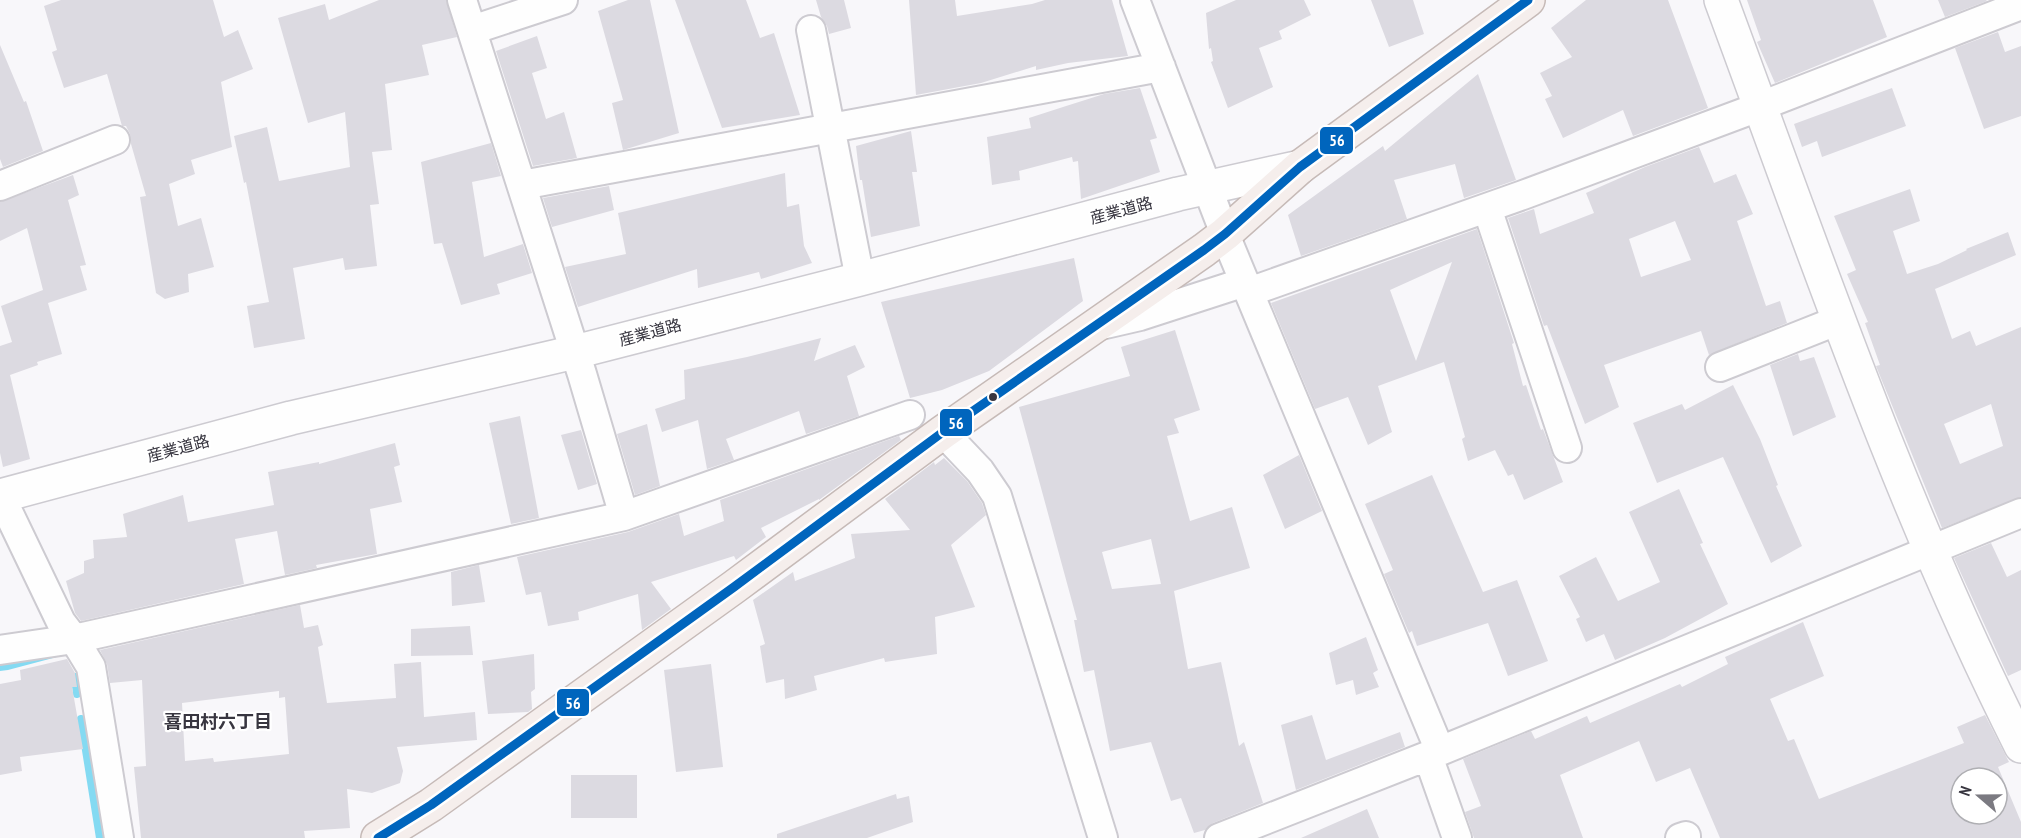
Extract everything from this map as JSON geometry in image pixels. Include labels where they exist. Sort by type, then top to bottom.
[{"type":"main road","points":[[378,838],[431,805],[734,587],[943,432],[1225,234],[1300,167],[1528,0]]},
{"type":"street","points":[[462,0],[575,352],[624,516]]},
{"type":"street","points":[[472,30],[562,0]]},
{"type":"street","points":[[1136,0],[1225,234],[1434,753],[1457,838]]},
{"type":"street","points":[[1721,0],[1839,320],[1930,551],[2021,746]]},
{"type":"street","points":[[1093,327],[1247,287],[1487,208],[1760,106],[2021,4]]},
{"type":"street","points":[[811,30],[860,279]]},
{"type":"street","points":[[522,185],[1161,67]]},
{"type":"street","points":[[0,186],[115,140]]},
{"type":"street","name":"産業道路","points":[[0,496],[291,418],[575,352],[1178,194],[1300,167]]},
{"type":"street","points":[[1487,208],[1567,448]]},
{"type":"street","points":[[1720,367],[1839,320]]},
{"type":"street","points":[[0,650],[74,639],[624,516],[910,415]]},
{"type":"street","points":[[943,432],[980,471],[997,496],[1103,838]]},
{"type":"street","points":[[0,496],[61,622],[92,667],[119,838]]},
{"type":"street","points":[[1219,838],[1434,753],[2021,513]]},
{"type":"street","points":[[1680,838],[1686,836],[1686,838]]},
{"type":"water","points":[[68,654],[8,670],[0,671],[0,660]]},
{"type":"building","points":[[61,0],[213,0],[224,37],[238,30],[253,69],[221,82],[232,147],[191,160],[195,174],[169,184],[178,226],[201,218],[214,267],[188,274],[189,292],[165,299],[156,293],[140,197],[146,196],[130,134],[126,126],[122,126],[107,74],[64,88],[52,52],[57,50],[44,6]]},
{"type":"building","points":[[379,0],[446,0],[457,37],[422,45],[429,75],[385,84],[392,150],[372,152],[379,204],[370,205],[377,266],[345,270],[343,258],[293,268],[305,339],[254,348],[247,306],[269,302],[246,182],[244,183],[234,136],[267,127],[279,181],[350,167],[345,112],[308,123],[278,18],[325,4],[329,20]]},
{"type":"building","points":[[628,0],[650,0],[679,133],[623,150],[612,103],[623,100],[598,11]]},
{"type":"building","points":[[675,0],[746,0],[760,38],[774,33],[800,115],[722,128]]},
{"type":"building","points":[[816,0],[844,0],[851,28],[829,34]]},
{"type":"building","points":[[909,0],[955,0],[957,16],[1045,0],[1112,0],[1128,56],[1068,63],[1036,70],[1036,66],[981,83],[916,95]]},
{"type":"building","points":[[1236,0],[1304,0],[1311,15],[1279,31],[1282,39],[1259,48],[1273,87],[1228,108],[1211,62],[1213,61],[1211,48],[1209,49],[1206,13]]},
{"type":"building","points":[[1371,0],[1413,0],[1424,34],[1389,47]]},
{"type":"building","points":[[1586,0],[1668,0],[1708,108],[1633,136],[1623,110],[1563,138],[1545,99],[1552,96],[1540,73],[1572,57],[1551,28]]},
{"type":"building","points":[[1747,0],[1873,0],[1887,37],[1775,83],[1757,42],[1761,40]]},
{"type":"building","points":[[1938,0],[1986,0],[1987,1],[1945,17]]},
{"type":"building","points":[[1998,32],[2005,52],[2021,46],[2021,116],[1984,129],[1955,48]]},
{"type":"building","points":[[537,36],[547,68],[532,73],[546,119],[564,112],[577,158],[533,166],[496,51]]},
{"type":"building","points":[[0,45],[24,102],[26,101],[43,151],[3,167],[0,159]]},
{"type":"building","points":[[1478,74],[1516,180],[1464,198],[1455,164],[1394,180],[1407,219],[1301,256],[1288,215],[1383,146],[1385,151]]},
{"type":"building","points":[[1140,88],[1157,138],[1150,140],[1160,172],[1081,199],[1078,161],[1073,162],[1072,157],[1019,171],[1020,180],[992,185],[987,137],[1031,128],[1029,118],[1063,107],[1104,94]]},
{"type":"building","points":[[1892,88],[1906,126],[1822,157],[1817,141],[1802,147],[1794,124]]},
{"type":"building","points":[[911,131],[917,172],[912,172],[920,226],[871,237],[856,146]]},
{"type":"building","points":[[491,143],[501,176],[472,182],[484,257],[523,244],[532,273],[497,284],[500,294],[461,305],[442,243],[434,244],[421,162]]},
{"type":"building","points":[[1699,147],[1714,183],[1736,174],[1753,214],[1737,221],[1766,306],[1780,301],[1787,323],[1709,355],[1701,331],[1604,365],[1619,407],[1585,424],[1547,325],[1544,326],[1508,218],[1534,209],[1540,234],[1594,213],[1586,193],[1645,167]],"holes":[[[1675,221],[1691,260],[1641,277],[1629,239]]]},
{"type":"building","points":[[785,173],[787,207],[799,204],[804,246],[812,263],[761,279],[759,272],[698,288],[697,269],[578,307],[565,267],[626,254],[618,213]]},
{"type":"building","points":[[73,175],[79,195],[68,200],[86,265],[80,266],[87,290],[48,303],[62,354],[37,362],[38,365],[10,375],[30,459],[3,467],[0,453],[0,346],[12,342],[1,306],[43,290],[27,228],[0,241],[0,202]]},
{"type":"building","points":[[609,186],[614,210],[552,227],[543,198]]},
{"type":"building","points":[[1910,189],[1920,221],[1893,231],[1907,274],[1938,264],[1966,249],[2008,232],[2016,255],[1935,289],[1952,339],[1970,331],[1976,346],[2021,327],[2021,497],[1942,528],[1876,366],[1880,365],[1865,323],[1868,322],[1847,274],[1856,270],[1834,216]],"holes":[[[1991,404],[2003,446],[1960,464],[1944,424]]]},
{"type":"building","points":[[1477,229],[1514,343],[1512,344],[1523,386],[1526,385],[1541,430],[1543,429],[1563,482],[1524,500],[1513,474],[1508,476],[1495,450],[1468,461],[1462,439],[1465,437],[1444,362],[1378,386],[1392,432],[1368,445],[1348,397],[1315,409],[1271,303]],"holes":[[[1452,262],[1416,361],[1390,290]]]},
{"type":"building","points":[[1074,258],[1083,301],[989,371],[942,390],[910,398],[881,302]]},
{"type":"building","points":[[1175,330],[1200,410],[1174,419],[1179,433],[1167,436],[1190,521],[1232,507],[1250,568],[1174,591],[1188,669],[1221,662],[1239,746],[1244,742],[1263,803],[1194,833],[1181,798],[1171,801],[1151,742],[1110,751],[1094,670],[1084,672],[1074,620],[1077,620],[1019,407],[1130,376],[1121,347]],"holes":[[[1151,539],[1161,584],[1112,589],[1102,552]]]},
{"type":"building","points":[[821,338],[814,361],[855,345],[865,367],[847,376],[859,416],[806,434],[799,411],[726,439],[734,460],[707,469],[698,420],[662,432],[655,409],[685,399],[684,370]]},
{"type":"building","points":[[1798,354],[1800,361],[1814,357],[1836,417],[1793,436],[1770,365]]},
{"type":"building","points":[[1733,385],[1760,439],[1778,485],[1776,486],[1802,546],[1771,563],[1723,457],[1657,483],[1633,423],[1682,404],[1685,410]]},
{"type":"building","points":[[520,416],[539,518],[511,524],[489,423]]},
{"type":"building","points":[[647,424],[660,486],[635,495],[617,434]]},
{"type":"building","points":[[581,430],[597,484],[578,490],[561,435]]},
{"type":"building","points":[[899,436],[901,440],[819,500],[761,528],[766,537],[736,560],[734,556],[651,582],[671,609],[642,630],[638,594],[578,612],[579,620],[548,626],[541,592],[526,595],[517,557],[628,532],[679,514],[684,536],[724,521],[720,500]]},
{"type":"building","points":[[395,443],[400,465],[394,467],[402,502],[370,509],[377,554],[316,565],[317,568],[285,575],[277,531],[235,539],[244,584],[81,621],[75,613],[66,581],[84,573],[84,561],[94,558],[93,540],[127,537],[123,514],[183,495],[188,522],[274,505],[268,472],[319,462],[319,464]]},
{"type":"building","points":[[1299,455],[1322,511],[1285,529],[1263,475]]},
{"type":"building","points":[[944,458],[967,481],[982,503],[986,515],[951,545],[975,607],[935,617],[937,654],[885,662],[884,658],[814,676],[817,690],[785,699],[784,679],[766,683],[760,646],[765,644],[753,600],[793,572],[795,581],[855,558],[851,534],[910,530],[885,499],[934,462],[935,465]]},
{"type":"building","points":[[1432,475],[1483,592],[1517,580],[1548,661],[1508,676],[1488,623],[1417,646],[1412,631],[1409,633],[1384,574],[1393,570],[1365,504]]},
{"type":"building","points":[[1679,489],[1703,543],[1700,544],[1728,604],[1665,638],[1615,660],[1604,634],[1586,642],[1576,619],[1580,617],[1559,576],[1596,557],[1618,601],[1660,582],[1629,512]]},
{"type":"building","points":[[1991,543],[2007,577],[2021,570],[2021,670],[2008,676],[1954,558]]},
{"type":"building","points":[[479,565],[485,602],[452,606],[451,572]]},
{"type":"building","points":[[300,605],[304,628],[318,625],[323,645],[318,647],[327,703],[396,698],[394,664],[421,662],[424,717],[475,712],[477,740],[397,747],[403,771],[400,783],[372,793],[347,789],[350,828],[304,831],[305,838],[141,838],[134,767],[146,766],[142,680],[110,683],[107,664],[100,650]],"holes":[[[279,691],[279,698],[285,697],[289,754],[214,762],[213,758],[185,761],[182,703]]]},
{"type":"building","points":[[1803,622],[1824,676],[1770,699],[1788,741],[1794,739],[1819,799],[1964,743],[1957,727],[1985,715],[2009,762],[2000,766],[1949,766],[1949,826],[2009,826],[2009,793],[2021,822],[2021,838],[1720,838],[1690,768],[1656,782],[1639,741],[1560,775],[1583,838],[1474,838],[1465,812],[1481,806],[1463,759],[1531,731],[1535,739],[1587,716],[1590,723],[1680,684],[1682,687],[1728,664],[1725,657]]},
{"type":"building","points":[[470,626],[473,655],[411,656],[411,629]]},
{"type":"building","points":[[1366,637],[1378,670],[1373,673],[1379,687],[1356,695],[1353,680],[1336,685],[1329,653]]},
{"type":"building","points":[[534,654],[535,689],[531,692],[532,709],[528,712],[488,714],[482,661]]},
{"type":"building","points":[[67,659],[75,673],[77,687],[72,687],[83,749],[20,757],[22,771],[0,775],[0,684],[21,680],[20,670]]},
{"type":"building","points":[[711,664],[723,767],[676,772],[664,670]]},
{"type":"building","points":[[1312,715],[1326,760],[1400,732],[1405,747],[1296,790],[1281,725]]},
{"type":"building","points":[[571,775],[637,775],[637,818],[571,818]]},
{"type":"building","points":[[896,794],[897,799],[909,796],[913,822],[867,838],[777,838],[777,834]]},
{"type":"building","points":[[1367,809],[1379,838],[1301,838]]},
{"type":"waterway","points":[[75,677],[77,694]]},
{"type":"waterway","points":[[81,719],[100,838]]},
{"type":"transit line","name":"56","points":[[378,838],[431,805],[734,587],[943,432],[1204,250],[1300,167],[1528,0]]},
{"type":"district","name":"喜田村六丁目","points":[[218,722]]}]
